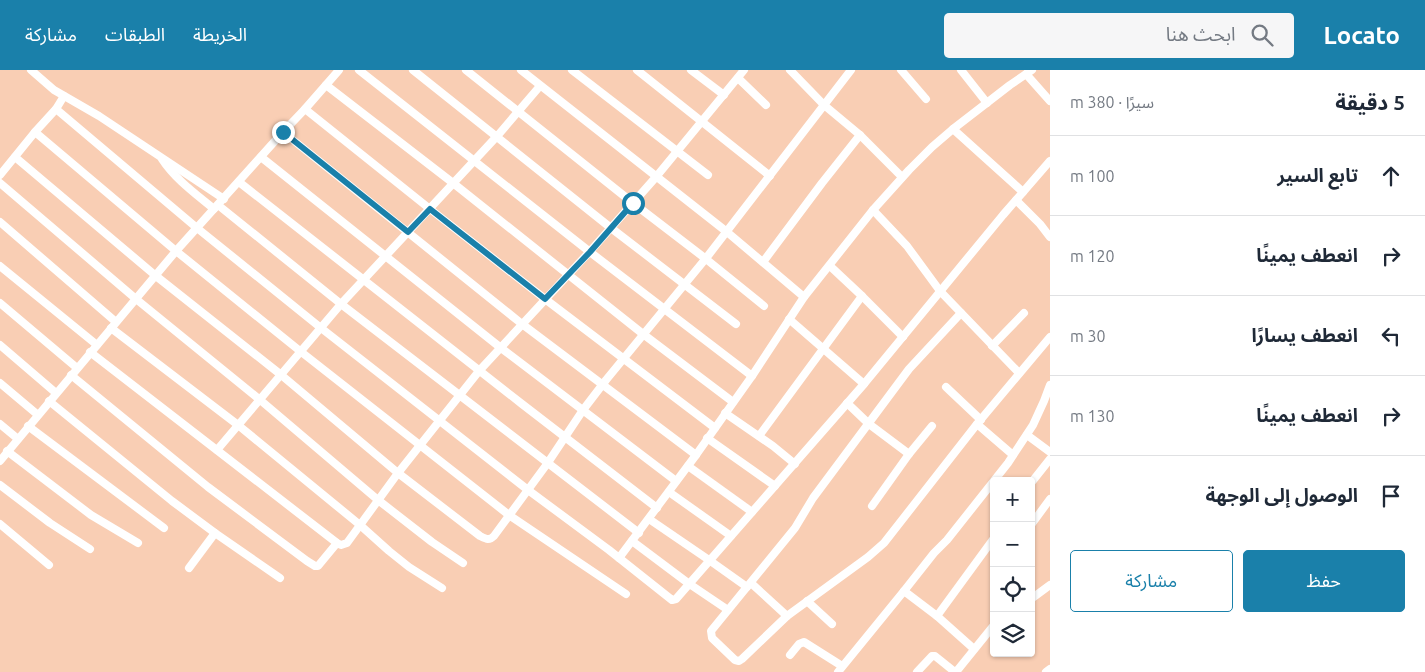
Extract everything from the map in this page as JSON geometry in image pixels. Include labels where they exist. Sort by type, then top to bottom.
[{"type":"street","points":[[31,70],[54,90],[99,116],[160,158],[224,198]]},
{"type":"street","points":[[0,461],[176,251],[340,70]]},
{"type":"street","points":[[359,70],[590,252],[752,376]]},
{"type":"street","points":[[413,70],[611,228],[736,324]]},
{"type":"street","points":[[466,70],[764,306]]},
{"type":"street","points":[[520,70],[727,232],[804,297]]},
{"type":"street","points":[[529,76],[534,70]]},
{"type":"street","points":[[572,70],[708,175]]},
{"type":"street","points":[[637,70],[770,176]]},
{"type":"street","points":[[691,70],[724,95]]},
{"type":"street","points":[[90,352],[341,545],[347,542],[398,473],[480,370],[590,252],[678,152],[744,70]]},
{"type":"street","points":[[790,70],[824,105],[860,135],[902,177]]},
{"type":"street","points":[[15,157],[156,276],[280,374],[398,473],[486,540],[494,536],[547,464],[583,410],[622,359],[706,259],[851,70]]},
{"type":"street","points":[[901,70],[926,99]]},
{"type":"street","points":[[961,70],[987,103]]},
{"type":"street","points":[[619,558],[726,413],[804,297],[873,210],[902,177],[953,129],[1029,72],[1050,101]]},
{"type":"street","points":[[738,78],[766,105]]},
{"type":"street","points":[[326,85],[454,183],[643,334],[733,402]]},
{"type":"street","points":[[218,450],[280,374],[341,304],[496,137],[540,86]]},
{"type":"street","points":[[0,175],[56,109],[64,96]]},
{"type":"street","points":[[56,109],[197,228],[321,328],[672,600],[676,599],[688,583],[848,403],[1022,192],[1050,161]]},
{"type":"street","points":[[305,109],[622,359],[715,428]]},
{"type":"street","points":[[953,129],[1022,192]]},
{"type":"street","points":[[35,132],[176,251],[509,515],[626,594]]},
{"type":"street","points":[[283,132],[522,324],[696,455]]},
{"type":"street","points":[[763,262],[860,135]]},
{"type":"street","points":[[261,157],[501,348],[676,481]]},
{"type":"street","points":[[160,158],[175,175],[547,464],[639,533]]},
{"type":"street","points":[[239,182],[657,508]]},
{"type":"street","points":[[0,183],[378,500],[432,542],[463,563]]},
{"type":"street","points":[[1016,200],[1050,237]]},
{"type":"street","points":[[873,210],[907,246],[940,291],[1019,373]]},
{"type":"street","points":[[0,222],[114,325],[238,424],[389,551],[409,567],[442,588]]},
{"type":"street","points":[[0,266],[97,345]]},
{"type":"street","points":[[830,266],[903,337]]},
{"type":"street","points":[[759,436],[862,296]]},
{"type":"street","points":[[0,303],[74,371],[208,486],[307,561],[318,566],[337,543]]},
{"type":"street","points":[[992,346],[1024,313]]},
{"type":"street","points":[[961,314],[909,370],[813,498],[801,520],[713,628],[710,634],[712,638],[738,661],[787,616],[868,557],[884,543],[979,422],[1050,337]]},
{"type":"street","points":[[790,319],[864,384]]},
{"type":"street","points":[[0,345],[56,392]]},
{"type":"street","points":[[0,383],[38,415]]},
{"type":"street","points":[[790,655],[799,644],[804,642],[840,669],[934,553],[951,535],[1013,455],[1027,435],[1050,385]]},
{"type":"street","points":[[946,387],[1013,455]]},
{"type":"street","points":[[49,401],[214,533],[280,578]]},
{"type":"street","points":[[848,403],[869,424],[909,454]]},
{"type":"street","points":[[726,413],[795,464]]},
{"type":"street","points":[[0,424],[18,439]]},
{"type":"street","points":[[28,426],[164,528]]},
{"type":"street","points":[[872,506],[909,454],[932,426]]},
{"type":"street","points":[[1027,435],[1050,452]]},
{"type":"street","points":[[707,438],[775,486]]},
{"type":"street","points":[[8,452],[91,515],[138,543]]},
{"type":"street","points":[[1035,478],[1050,459]]},
{"type":"street","points":[[688,466],[752,512]]},
{"type":"street","points":[[0,485],[50,523],[90,549]]},
{"type":"street","points":[[669,492],[731,536]]},
{"type":"street","points":[[1033,522],[1050,499]]},
{"type":"street","points":[[649,519],[748,585],[787,616]]},
{"type":"street","points":[[0,524],[48,565]]},
{"type":"street","points":[[189,568],[214,533]]},
{"type":"street","points":[[632,541],[728,610]]},
{"type":"street","points":[[938,616],[990,544]]},
{"type":"street","points":[[1035,596],[1050,585]]},
{"type":"street","points":[[904,591],[938,616],[974,649]]},
{"type":"street","points":[[807,601],[832,624]]},
{"type":"street","points":[[917,672],[932,656],[935,656],[956,672],[990,630]]},
{"type":"street","points":[[1046,672],[1050,668]]},
{"type":"route","points":[[283,132],[408,232],[430,209],[545,299],[633,203]]}]
